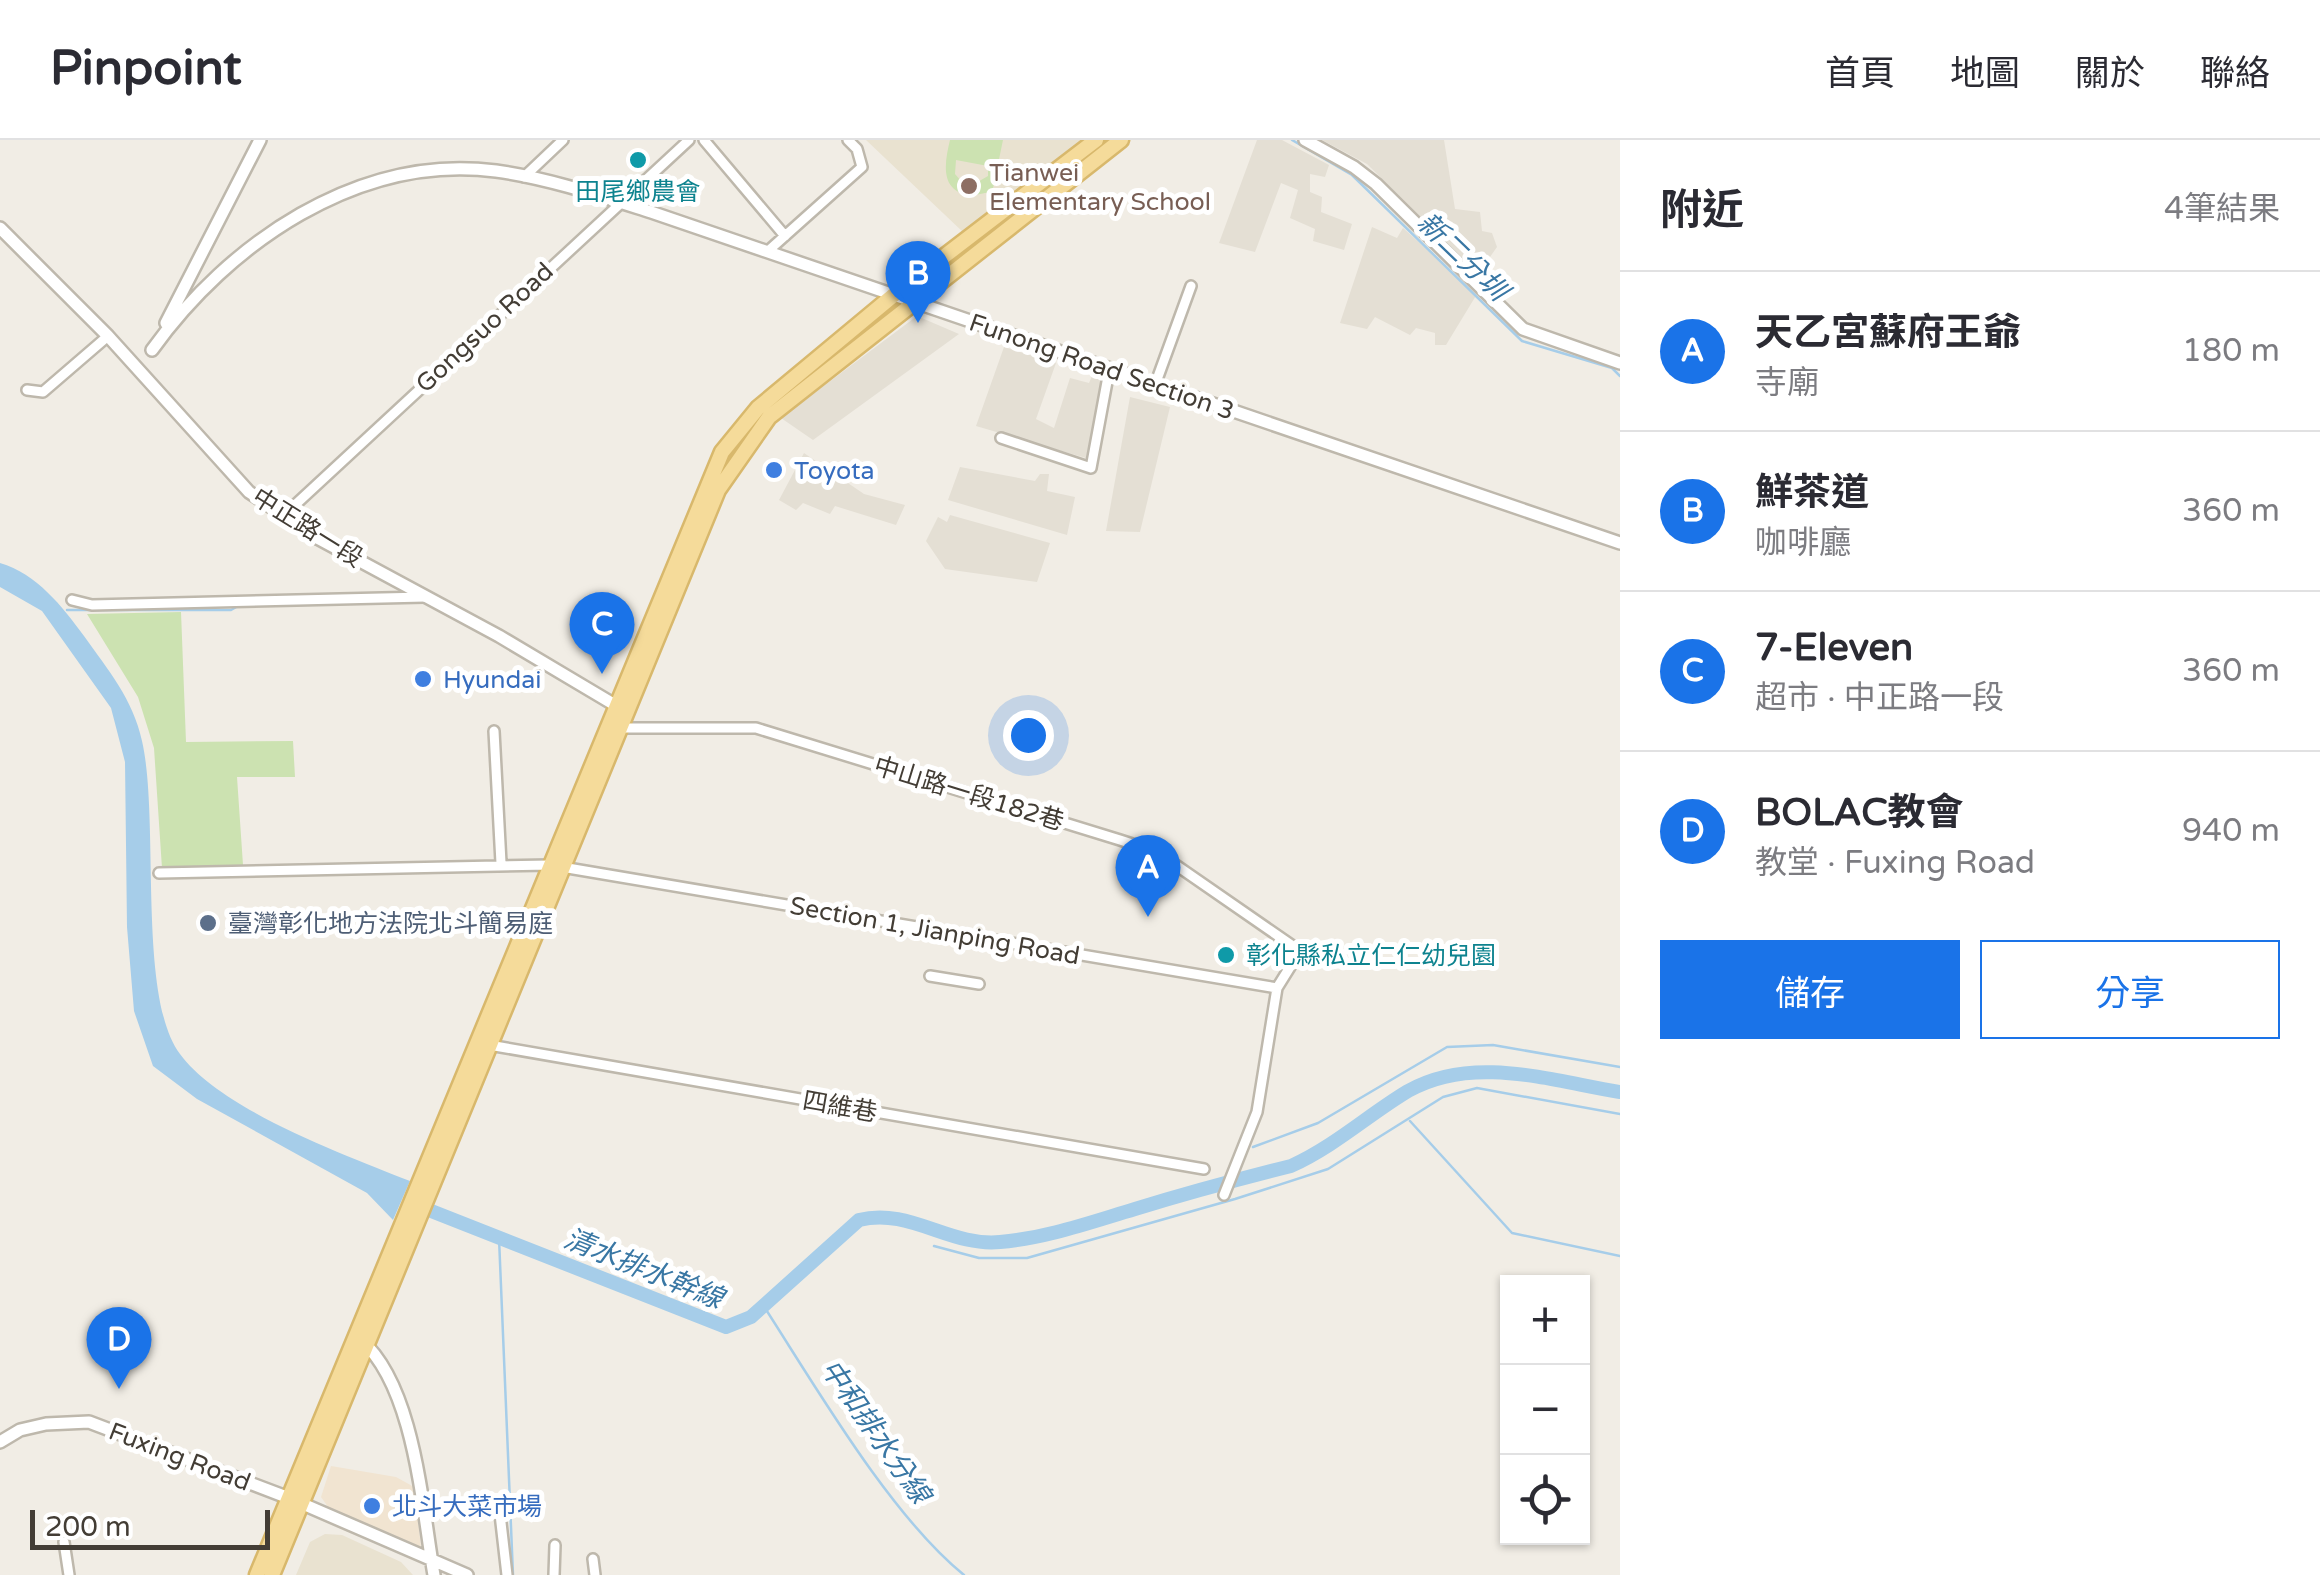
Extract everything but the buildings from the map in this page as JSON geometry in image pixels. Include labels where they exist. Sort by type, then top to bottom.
[{"type":"main road","points":[[623,710],[692,515],[722,452],[758,408],[896,294],[1096,140]]},
{"type":"main road","points":[[257,1575],[340,1417],[360,1339],[718,490],[769,417],[1121,140]]},
{"type":"main road","points":[[272,1575],[296,1501]]},
{"type":"street","points":[[142,374],[260,140]]},
{"type":"street","points":[[524,177],[563,140]]},
{"type":"street","name":"Gongsuo Road","points":[[282,517],[689,140]]},
{"type":"street","points":[[704,140],[785,236]]},
{"type":"street","points":[[768,251],[862,167],[858,149],[848,140]]},
{"type":"street","points":[[1305,140],[1376,184],[1523,330],[1618,364]]},
{"type":"street","name":"Funong Road Section 3","points":[[152,350],[198,291],[283,223],[336,196],[395,177],[449,170],[524,177],[620,202],[768,251],[1620,543]]},
{"type":"street","name":"中正路一段","points":[[0,228],[108,336],[249,492],[282,517],[623,710]]},
{"type":"street","points":[[186,283],[198,291]]},
{"type":"street","points":[[1155,385],[1192,286]]},
{"type":"street","points":[[27,390],[42,392],[57,383],[108,336]]},
{"type":"street","points":[[1001,438],[1091,468],[1109,371]]},
{"type":"street","points":[[72,600],[92,606],[428,597]]},
{"type":"street","name":"中山路一段182巷","points":[[615,727],[756,728],[1156,852],[1300,951],[1277,988]]},
{"type":"street","points":[[494,731],[500,863]]},
{"type":"street","name":"Section 1, Jianping Road","points":[[159,873],[500,863],[557,866],[1277,988]]},
{"type":"street","points":[[930,976],[979,984]]},
{"type":"street","points":[[1224,1195],[1258,1112],[1277,988]]},
{"type":"street","name":"四維巷","points":[[484,1044],[1204,1169]]},
{"type":"street","points":[[360,1339],[377,1354],[406,1424],[422,1486],[434,1575]]},
{"type":"street","name":"Fuxing Road","points":[[0,1442],[20,1430],[46,1424],[89,1422],[296,1501],[467,1575]]},
{"type":"street","points":[[500,1514],[507,1575]]},
{"type":"street","points":[[64,1542],[68,1575]]},
{"type":"street","points":[[554,1575],[556,1545]]},
{"type":"street","points":[[593,1559],[595,1575]]},
{"type":"shaded area","name":"Tianwei Elementary School","points":[[866,140],[1082,140],[964,233]]},
{"type":"shaded area","points":[[1257,140],[1282,140],[1329,165],[1325,177],[1310,174],[1310,192],[1322,197],[1321,212],[1352,224],[1344,250],[1313,241],[1315,229],[1290,218],[1298,190],[1281,183],[1255,252],[1219,243]]},
{"type":"shaded area","points":[[1322,140],[1444,140],[1455,209],[1480,212],[1482,231],[1492,233],[1497,247],[1478,274],[1367,164]]},
{"type":"shaded area","points":[[1372,227],[1397,238],[1403,228],[1477,294],[1446,345],[1435,345],[1435,333],[1416,328],[1410,335],[1375,317],[1367,329],[1340,323]]},
{"type":"shaded area","points":[[917,316],[959,334],[813,440],[781,418]]},
{"type":"shaded area","points":[[1004,347],[1056,363],[1036,419],[1054,428],[1070,378],[1089,383],[1093,374],[1103,378],[1086,458],[976,426]]},
{"type":"shaded area","points":[[1130,397],[1170,407],[1140,532],[1106,531]]},
{"type":"shaded area","points":[[804,453],[864,494],[905,505],[896,525],[835,506],[830,514],[803,503],[796,510],[779,500]]},
{"type":"shaded area","points":[[960,467],[1035,481],[1040,474],[1049,474],[1047,491],[1075,497],[1067,535],[948,500]]},
{"type":"shaded area","points":[[950,515],[1050,543],[1037,582],[945,569],[926,541],[938,517],[947,522]]},
{"type":"shaded area","name":"北斗大菜市場","points":[[331,1466],[396,1477],[414,1487],[421,1547],[331,1511],[321,1497]]},
{"type":"shaded area","points":[[325,1534],[342,1535],[401,1562],[413,1575],[296,1575],[310,1542]]},
{"type":"green space","points":[[950,140],[1003,140],[992,193],[968,195],[952,187],[946,174]],"holes":[[[956,160],[988,166],[988,176],[976,183],[962,182],[955,174]]]},
{"type":"green space","points":[[181,612],[186,742],[293,741],[295,777],[237,777],[243,865],[162,868],[154,748],[138,697],[87,614]]},
{"type":"water","points":[[0,563],[37,583],[67,613],[133,712],[147,775],[158,992],[167,1027],[180,1054],[224,1094],[254,1112],[410,1181],[393,1220],[367,1193],[197,1099],[153,1066],[134,1011],[127,927],[125,762],[111,708],[42,611],[0,587]]},
{"type":"waterway","name":"新二分圳","points":[[1292,140],[1352,175],[1522,341],[1612,368],[1620,376]]},
{"type":"waterway","points":[[67,610],[231,610],[238,606]]},
{"type":"waterway","points":[[1253,1147],[1318,1123],[1447,1047],[1493,1045],[1620,1067]]},
{"type":"waterway","name":"清水排水幹線","points":[[416,1205],[726,1327],[751,1317],[859,1220],[895,1219],[982,1242],[1017,1240],[1291,1166],[1408,1091],[1433,1080],[1486,1072],[1540,1077],[1620,1092]]},
{"type":"waterway","points":[[934,1246],[979,1258],[1027,1258],[1235,1199],[1328,1169],[1443,1097],[1477,1088],[1620,1114]]},
{"type":"waterway","points":[[1410,1121],[1512,1233],[1620,1256]]},
{"type":"waterway","points":[[499,1238],[513,1575]]},
{"type":"waterway","name":"中和排水分線","points":[[763,1305],[882,1485],[936,1550],[964,1575]]},
{"type":"place","name":"田尾鄉農會","points":[[638,160]]},
{"type":"place","name":"Tianwei Elementary School","points":[[969,186]]},
{"type":"place","name":"鮮茶道","points":[[918,323]]},
{"type":"place","name":"Toyota","points":[[774,470]]},
{"type":"place","name":"7-Eleven","points":[[602,674]]},
{"type":"place","name":"Hyundai","points":[[423,679]]},
{"type":"place","name":"天乙宮蘇府王爺","points":[[1148,917]]},
{"type":"place","name":"臺灣彰化地方法院北斗簡易庭","points":[[208,923]]},
{"type":"place","name":"彰化縣私立仁仁幼兒園","points":[[1226,955]]},
{"type":"place","name":"BOLAC教會","points":[[119,1389]]},
{"type":"place","name":"北斗大菜市場","points":[[372,1506]]}]
